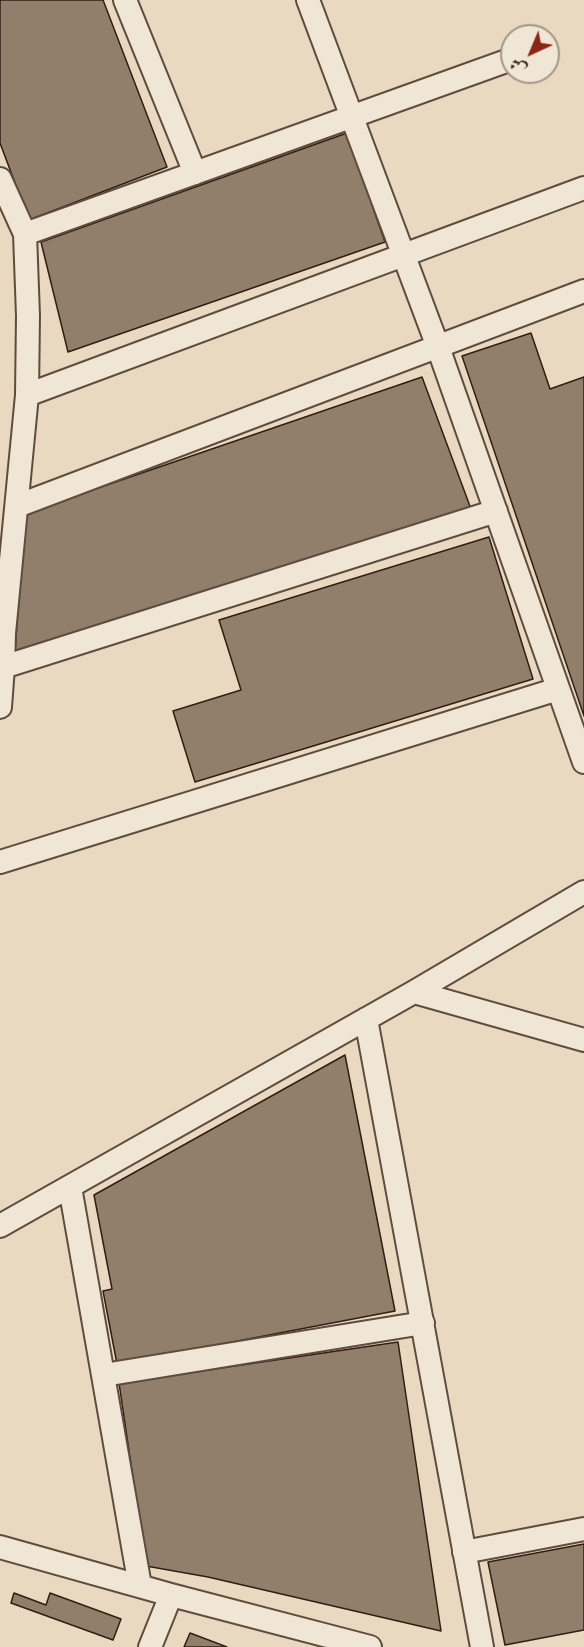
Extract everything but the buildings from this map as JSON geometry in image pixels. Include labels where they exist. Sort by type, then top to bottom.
[{"type":"street","points":[[125,0],[195,173]]},
{"type":"street","points":[[308,0],[438,347],[584,762]]},
{"type":"street","points":[[25,234],[500,63]]},
{"type":"street","points":[[0,179],[25,234],[28,316],[27,395],[2,633],[3,667],[0,707]]},
{"type":"street","points":[[27,395],[584,188]]},
{"type":"street","points":[[17,506],[584,291]]},
{"type":"street","points":[[3,667],[496,511]]},
{"type":"street","points":[[0,862],[558,689]]},
{"type":"street","points":[[0,1226],[414,992],[584,891]]},
{"type":"street","points":[[414,992],[584,1040]]},
{"type":"street","points":[[366,1019],[482,1647]]},
{"type":"street","points":[[70,1186],[140,1586]]},
{"type":"street","points":[[104,1375],[423,1323]]},
{"type":"street","points":[[464,1552],[584,1529]]},
{"type":"street","points":[[0,1547],[370,1647]]},
{"type":"street","points":[[150,1647],[171,1595]]}]
